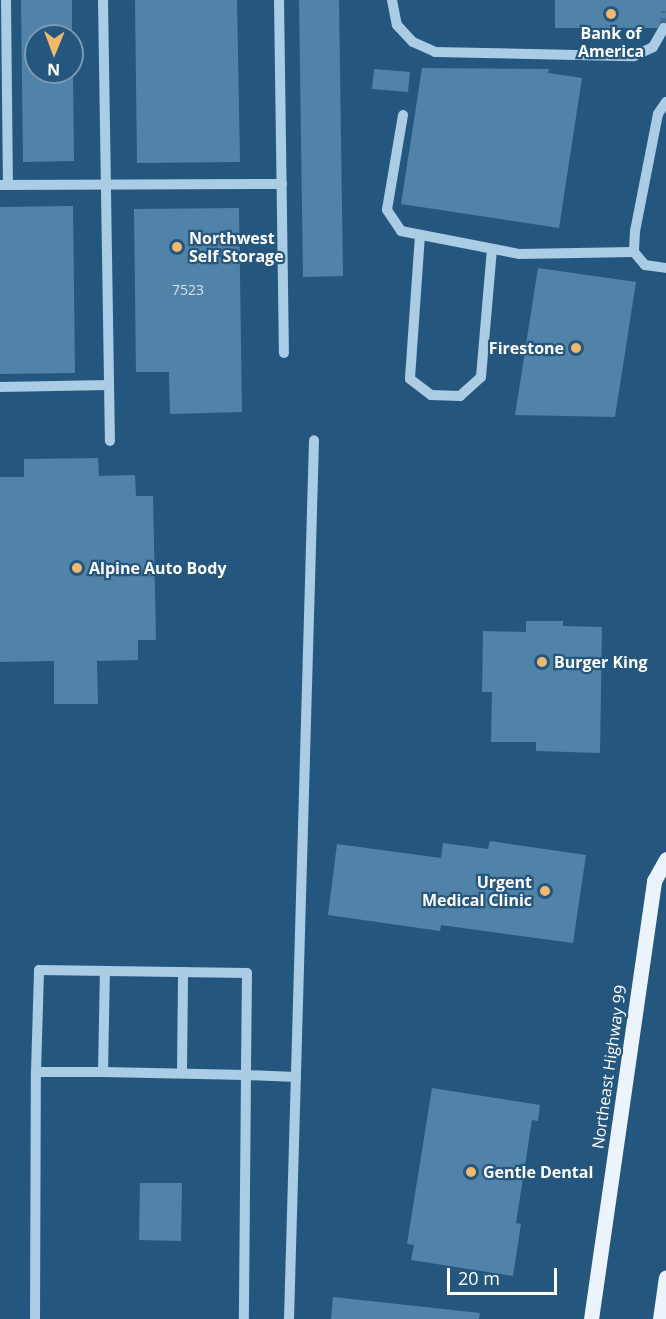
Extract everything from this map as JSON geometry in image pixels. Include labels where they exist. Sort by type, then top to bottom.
[{"type":"main road","name":"Northeast Highway 99","points":[[591,1319],[654,880],[666,859]]},
{"type":"main road","points":[[660,1319],[666,1277]]},
{"type":"lane","points":[[6,0],[4,185],[282,184]]},
{"type":"lane","points":[[103,0],[110,441]]},
{"type":"lane","points":[[279,0],[284,353]]},
{"type":"lane","points":[[393,0],[396,25],[413,42],[435,52],[634,56],[653,47],[664,28]]},
{"type":"lane","points":[[666,102],[658,114],[635,231],[634,252],[645,265],[666,268]]},
{"type":"lane","points":[[403,115],[387,210],[401,231],[519,254],[634,252]]},
{"type":"lane","points":[[420,235],[410,379],[431,395],[460,396],[481,377],[492,249]]},
{"type":"lane","points":[[0,387],[109,385]]},
{"type":"lane","points":[[290,1319],[314,440]]},
{"type":"lane","points":[[35,1319],[36,1072],[39,970],[247,973],[244,1319]]},
{"type":"lane","points":[[104,1072],[105,971]]},
{"type":"lane","points":[[182,1073],[183,972]]},
{"type":"lane","points":[[36,1072],[182,1073],[296,1077]]},
{"type":"building","points":[[21,0],[72,0],[72,24],[24,24],[24,84],[73,84],[74,161],[23,162]]},
{"type":"building","points":[[135,0],[237,0],[240,162],[137,163]]},
{"type":"building","points":[[299,0],[339,0],[343,276],[303,277]]},
{"type":"building","name":"Bank of America","points":[[555,0],[666,0],[666,28],[555,28]]},
{"type":"building","points":[[422,68],[549,69],[548,73],[582,78],[559,228],[401,204]]},
{"type":"building","points":[[374,69],[410,72],[408,92],[372,89]]},
{"type":"building","points":[[73,206],[75,373],[0,374],[0,207]]},
{"type":"building","points":[[239,208],[242,412],[170,414],[169,372],[136,372],[134,209]]},
{"type":"building","name":"Firestone","points":[[538,268],[636,282],[615,417],[515,415]]},
{"type":"building","name":"Alpine Auto Body","points":[[98,458],[99,476],[135,475],[136,496],[153,496],[156,640],[138,640],[138,660],[97,661],[98,704],[54,704],[54,661],[0,662],[0,477],[24,477],[24,459]]},
{"type":"building","name":"Burger King","points":[[526,621],[563,621],[563,626],[602,627],[600,753],[536,751],[536,742],[491,742],[492,692],[482,692],[483,631],[526,632]]},
{"type":"building","points":[[490,841],[586,855],[573,943],[441,925],[440,931],[328,915],[337,844],[441,858],[443,843],[488,849]]},
{"type":"building","name":"Gentle Dental","points":[[432,1088],[540,1105],[538,1121],[532,1120],[516,1223],[521,1224],[513,1276],[411,1260],[414,1245],[407,1244]]},
{"type":"building","points":[[140,1183],[182,1183],[181,1241],[139,1240]]},
{"type":"building","points":[[333,1297],[480,1313],[479,1319],[331,1319]]},
{"type":"tunnel","points":[[664,28],[666,11]]},
{"type":"place","name":"Bank of America","points":[[611,14]]},
{"type":"place","name":"Northwest Self Storage","points":[[177,247]]},
{"type":"place","name":"Firestone","points":[[576,348]]},
{"type":"place","name":"Alpine Auto Body","points":[[77,568]]},
{"type":"place","name":"Burger King","points":[[542,662]]},
{"type":"place","name":"Urgent Medical Clinic","points":[[545,891]]},
{"type":"place","name":"Gentle Dental","points":[[471,1172]]}]
